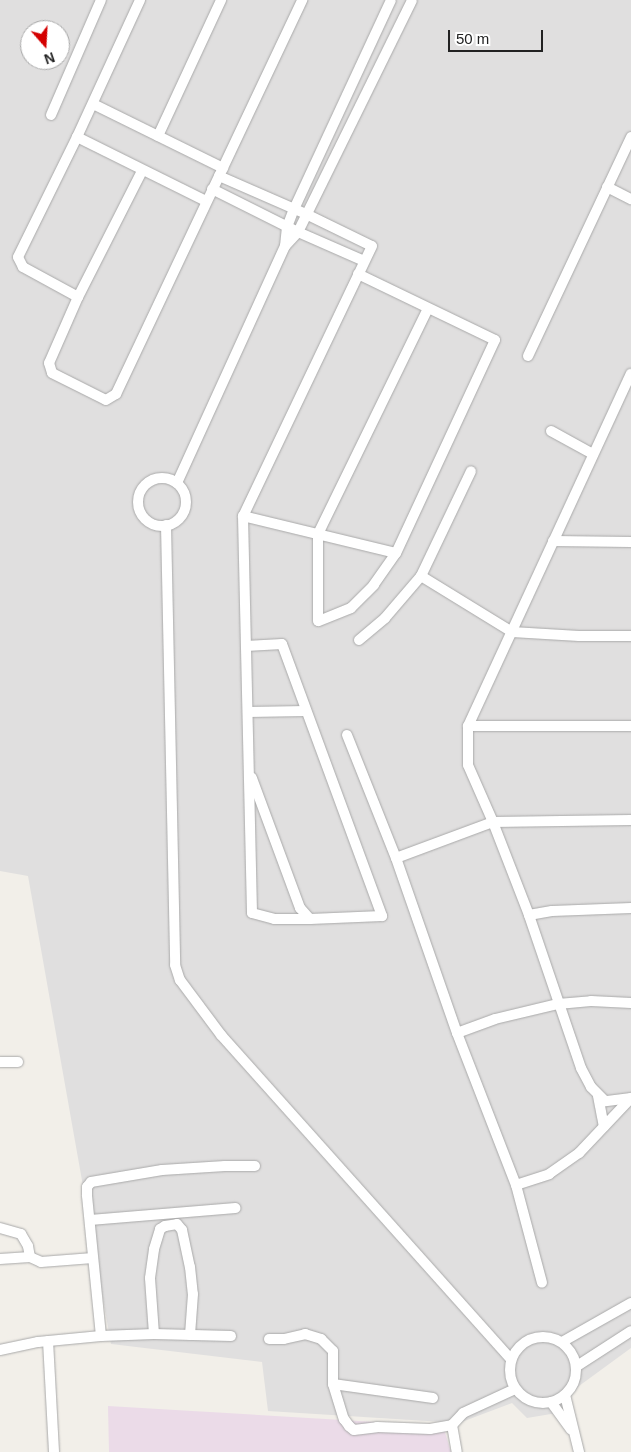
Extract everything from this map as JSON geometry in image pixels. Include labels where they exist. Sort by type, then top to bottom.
[{"type":"street","points":[[51,115],[100,0]]},
{"type":"street","points":[[78,297],[23,267],[18,257],[93,104],[140,0]]},
{"type":"street","points":[[158,136],[221,0]]},
{"type":"street","points":[[142,171],[78,297],[49,363],[49,369],[52,373],[101,398],[110,399],[116,394],[302,0]]},
{"type":"street","points":[[285,246],[287,227],[294,209],[391,0]]},
{"type":"street","points":[[177,483],[285,246],[298,232],[412,0]]},
{"type":"street","points":[[93,104],[158,136],[221,172],[372,246],[243,516],[252,913],[274,919],[310,920],[382,916],[282,644],[246,646]]},
{"type":"street","points":[[77,137],[206,202]]},
{"type":"street","points":[[528,356],[631,137]]},
{"type":"street","points":[[607,187],[631,199]]},
{"type":"street","points":[[212,190],[287,227],[364,261]]},
{"type":"street","points":[[358,274],[494,340],[396,553],[374,585],[351,608],[318,621],[318,534],[428,308]]},
{"type":"street","points":[[604,1126],[598,1096],[581,1068],[529,915],[493,822],[468,765],[468,726],[631,374]]},
{"type":"street","points":[[552,431],[593,454]]},
{"type":"street","points":[[359,640],[385,618],[421,576],[472,471]]},
{"type":"street","points":[[164,478],[177,483],[185,496],[186,504],[180,518],[160,526],[147,520],[139,510],[141,490],[151,481],[164,478]]},
{"type":"street","points":[[243,516],[396,553]]},
{"type":"street","points":[[166,525],[175,965],[180,980],[221,1035],[511,1360]]},
{"type":"street","points":[[553,541],[631,542]]},
{"type":"street","points":[[421,576],[512,632],[579,636],[631,636]]},
{"type":"street","points":[[248,712],[306,711]]},
{"type":"street","points":[[468,726],[631,726]]},
{"type":"street","points":[[347,735],[396,858],[457,1033],[516,1185],[542,1284]]},
{"type":"street","points":[[249,769],[300,908],[310,920]]},
{"type":"street","points":[[396,858],[493,822],[631,820]]},
{"type":"street","points":[[529,915],[552,911],[631,908]]},
{"type":"street","points":[[457,1033],[494,1019],[558,1004],[591,1001],[631,1003]]},
{"type":"street","points":[[0,1062],[18,1062]]},
{"type":"street","points":[[598,1096],[605,1101],[631,1098]]},
{"type":"street","points":[[516,1185],[549,1174],[579,1153],[631,1098]]},
{"type":"street","points":[[101,1336],[87,1187],[91,1182],[162,1170],[256,1166]]},
{"type":"street","points":[[90,1220],[236,1208]]},
{"type":"street","points":[[154,1334],[150,1278],[154,1249],[160,1229],[164,1226],[177,1224],[182,1230],[190,1266],[193,1294],[190,1335]]},
{"type":"street","points":[[0,1228],[24,1236],[30,1257]]},
{"type":"street","points":[[0,1259],[30,1257],[41,1262],[93,1258]]},
{"type":"street","points":[[562,1342],[631,1303]]},
{"type":"street","points":[[577,1366],[631,1331]]},
{"type":"street","points":[[0,1350],[101,1336],[154,1334],[231,1336]]},
{"type":"street","points":[[269,1339],[284,1339],[305,1334],[320,1339],[333,1351],[333,1384],[344,1419],[348,1426],[354,1430],[377,1427],[430,1429],[452,1426],[464,1413],[515,1389]]},
{"type":"street","points":[[540,1337],[562,1342],[571,1352],[577,1366],[571,1388],[565,1394],[551,1402],[531,1401],[515,1389],[509,1375],[511,1360],[519,1346],[529,1340],[540,1337]]},
{"type":"street","points":[[48,1342],[54,1452]]},
{"type":"street","points":[[333,1384],[433,1398]]},
{"type":"street","points":[[565,1394],[579,1452]]},
{"type":"street","points":[[551,1402],[573,1433]]},
{"type":"street","points":[[452,1426],[458,1452]]},
{"type":"shaded area","points":[[0,0],[631,0],[631,1348],[579,1386],[557,1413],[527,1418],[512,1403],[459,1423],[268,1411],[262,1362],[111,1344],[28,876],[0,871]]},
{"type":"shaded area","points":[[108,1406],[443,1426],[451,1452],[109,1452]]}]
